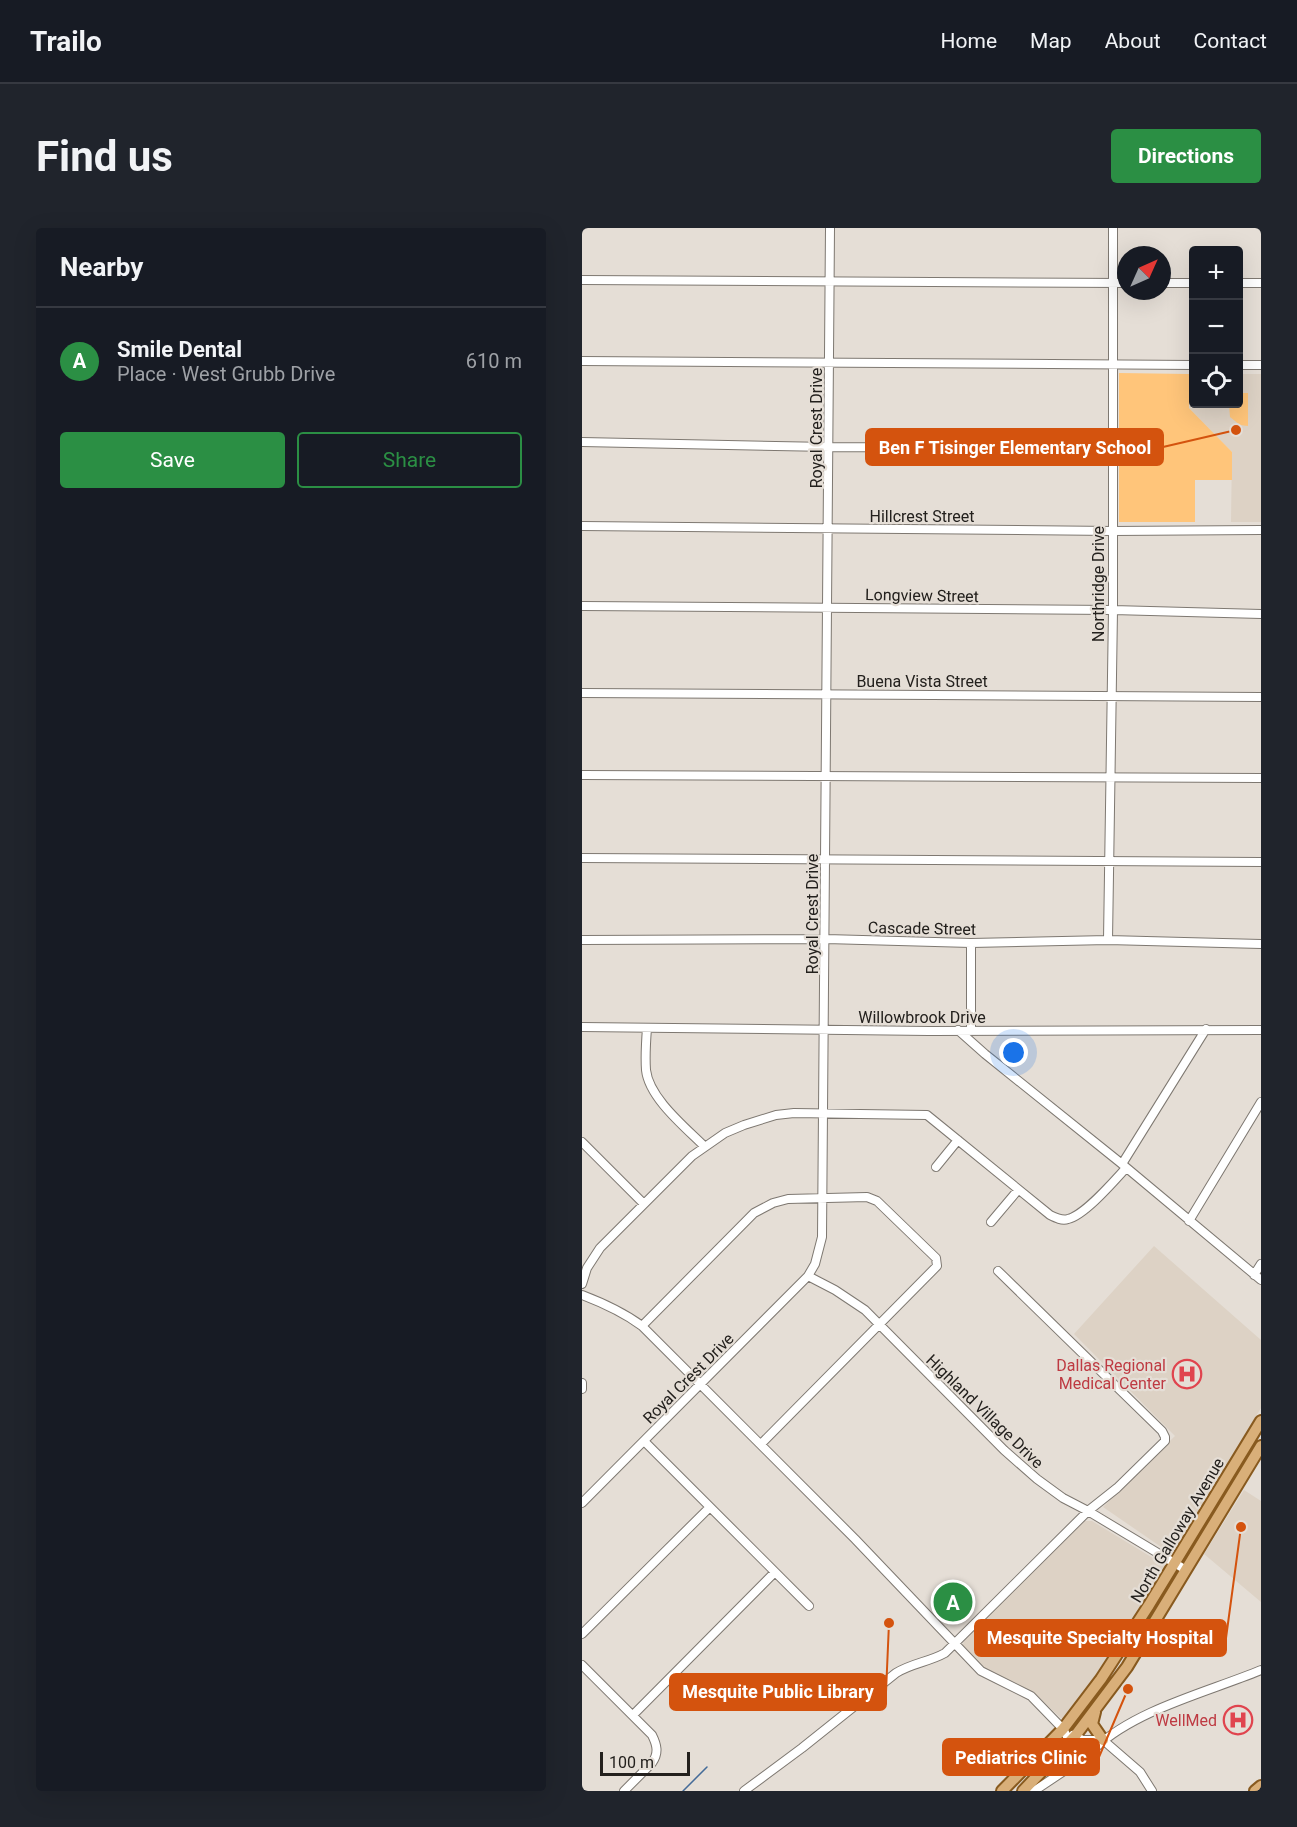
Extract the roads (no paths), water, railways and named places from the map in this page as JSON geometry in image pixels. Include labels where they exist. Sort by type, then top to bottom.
[{"type":"main road","name":"North Galloway Avenue","points":[[1002,1791],[1063,1729],[1115,1659],[1261,1421]]},
{"type":"main road","name":"North Galloway Avenue","points":[[1023,1791],[1072,1739],[1127,1667],[1261,1446]]},
{"type":"main road","points":[[1201,1519],[1199,1532],[1203,1540]]},
{"type":"main road","points":[[1149,1633],[1141,1625],[1149,1612],[1151,1601]]},
{"type":"main road","points":[[1115,1659],[1127,1667]]},
{"type":"main road","points":[[1096,1708],[1091,1720],[1099,1744]]},
{"type":"main road","points":[[1256,1791],[1261,1786]]},
{"type":"street","name":"Royal Crest Drive","points":[[582,1503],[808,1276],[815,1264],[822,1237],[830,228]]},
{"type":"street","name":"Northridge Drive","points":[[1108,940],[1113,610],[1113,228]]},
{"type":"street","points":[[582,280],[1117,283]]},
{"type":"street","points":[[1171,283],[1189,283]]},
{"type":"street","points":[[1243,283],[1261,283]]},
{"type":"street","points":[[582,362],[1189,365]]},
{"type":"street","points":[[1243,365],[1261,365]]},
{"type":"street","points":[[582,442],[829,447],[1112,448]]},
{"type":"street","name":"Hillcrest Street","points":[[582,526],[1112,531],[1261,530]]},
{"type":"street","name":"Longview Street","points":[[582,606],[1113,610],[1261,614]]},
{"type":"street","name":"Buena Vista Street","points":[[582,693],[1261,697]]},
{"type":"street","points":[[582,775],[1261,778]]},
{"type":"street","points":[[582,858],[1261,862]]},
{"type":"street","name":"Cascade Street","points":[[582,940],[826,939],[971,943],[1108,940],[1261,944]]},
{"type":"street","points":[[971,943],[971,1031]]},
{"type":"street","name":"Willowbrook Drive","points":[[582,1027],[971,1031],[1261,1030]]},
{"type":"street","points":[[647,1028],[646,1070],[651,1086],[657,1097],[704,1146]]},
{"type":"street","points":[[582,1284],[587,1268],[600,1248],[704,1146],[744,1125],[776,1115],[927,1115],[1050,1215],[1067,1220],[1104,1192],[1124,1166],[1206,1029]]},
{"type":"street","points":[[958,1030],[1258,1277],[1261,1264]]},
{"type":"street","points":[[1189,1221],[1261,1102]]},
{"type":"street","points":[[936,1167],[958,1140]]},
{"type":"street","points":[[582,1142],[644,1204]]},
{"type":"street","points":[[991,1222],[1018,1190]]},
{"type":"street","points":[[642,1326],[754,1213],[773,1203],[788,1199],[867,1197],[878,1201],[936,1258],[937,1266],[761,1443]]},
{"type":"street","points":[[745,1790],[896,1673],[908,1666],[933,1660],[955,1644],[1088,1511],[1117,1488],[1165,1441],[1162,1431],[998,1271]]},
{"type":"street","name":"Highland Village Drive","points":[[808,1276],[835,1290],[865,1310],[1004,1450],[1037,1479],[1064,1498],[1186,1570]]},
{"type":"street","points":[[582,1295],[628,1316],[642,1326],[761,1443],[981,1671],[1031,1696],[1072,1739],[1099,1744],[1140,1772],[1152,1791]]},
{"type":"street","points":[[582,1383],[582,1389]]},
{"type":"street","points":[[644,1441],[809,1606]]},
{"type":"street","points":[[582,1634],[710,1507]]},
{"type":"street","points":[[633,1715],[775,1572]]},
{"type":"street","points":[[582,1665],[652,1735],[657,1744],[656,1757],[624,1791]]},
{"type":"street","points":[[1034,1791],[1085,1757],[1127,1724],[1151,1712],[1261,1670]]},
{"type":"waterway","points":[[683,1791],[707,1767]]},
{"type":"place","name":"Ben F Tisinger Elementary School","points":[[1236,430]]},
{"type":"place","name":"Dallas Regional Medical Center","points":[[1187,1374]]},
{"type":"place","name":"Mesquite Specialty Hospital","points":[[1241,1527]]},
{"type":"place","name":"Smile Dental","points":[[953,1602]]},
{"type":"place","name":"Mesquite Public Library","points":[[889,1623]]},
{"type":"place","name":"Pediatrics Clinic","points":[[1128,1689]]},
{"type":"place","name":"WellMed","points":[[1238,1720]]}]
